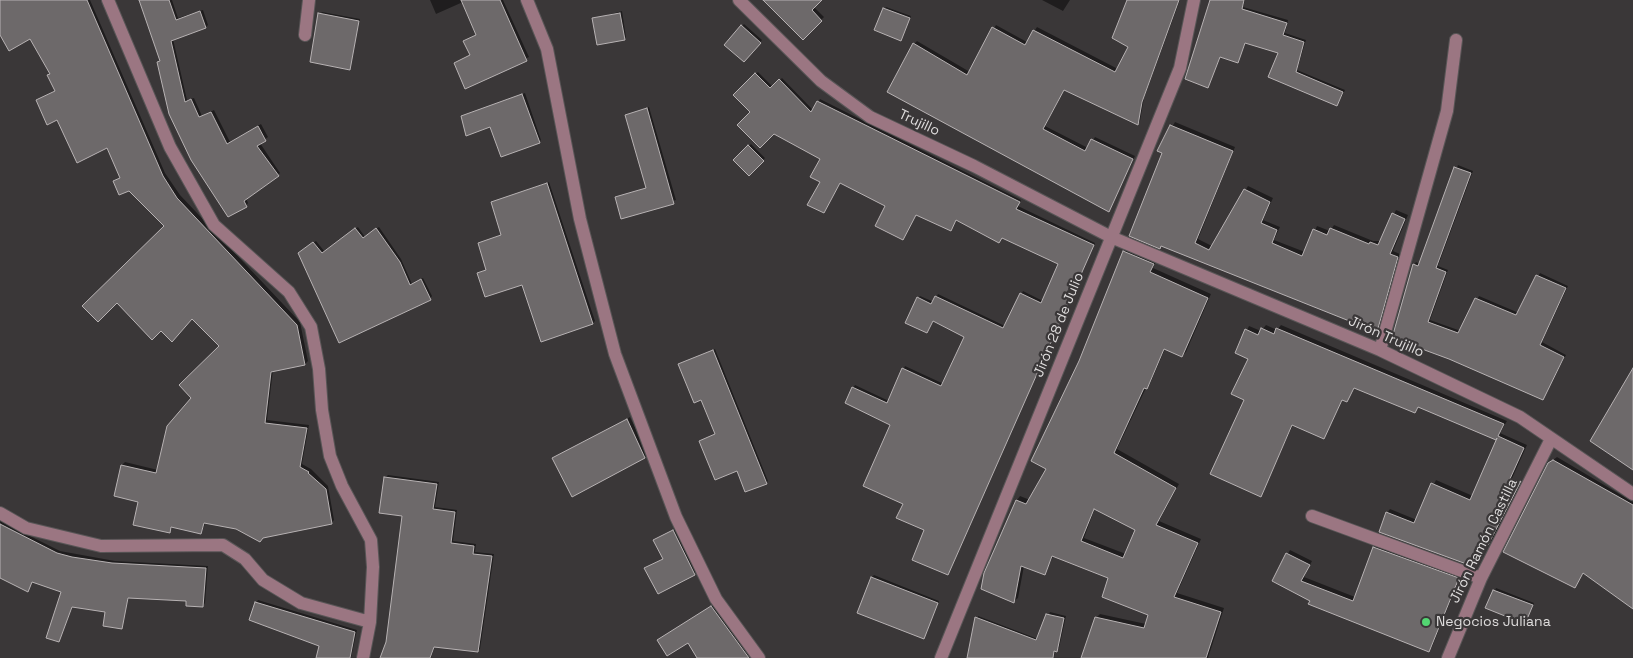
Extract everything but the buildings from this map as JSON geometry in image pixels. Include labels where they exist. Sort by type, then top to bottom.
[{"type":"street","points":[[108,0],[170,147],[214,225],[289,292],[311,327],[319,369],[322,410],[330,456],[342,486],[371,540],[373,567],[370,622],[363,658]]},
{"type":"street","points":[[305,35],[309,0]]},
{"type":"street","points":[[527,0],[547,49],[580,220],[615,354],[676,517],[716,598],[759,658]]},
{"type":"street","name":"Trujillo","points":[[739,0],[821,81],[870,117],[974,166],[1111,237]]},
{"type":"street","name":"Jirón 28 de Julio","points":[[941,658],[1180,68],[1194,0]]},
{"type":"street","points":[[1380,350],[1447,111],[1456,40]]},
{"type":"street","name":"Jirón Trujillo","points":[[1111,237],[1380,350],[1520,417],[1633,494]]},
{"type":"street","name":"Jirón Ramón Castilla","points":[[1450,657],[1480,578],[1551,439]]},
{"type":"street","points":[[0,513],[26,528],[101,546],[223,545],[245,559],[263,580],[302,603],[370,622]]},
{"type":"street","points":[[1312,516],[1480,578]]},
{"type":"place","name":"Negocios Juliana","points":[[1426,622]]}]
